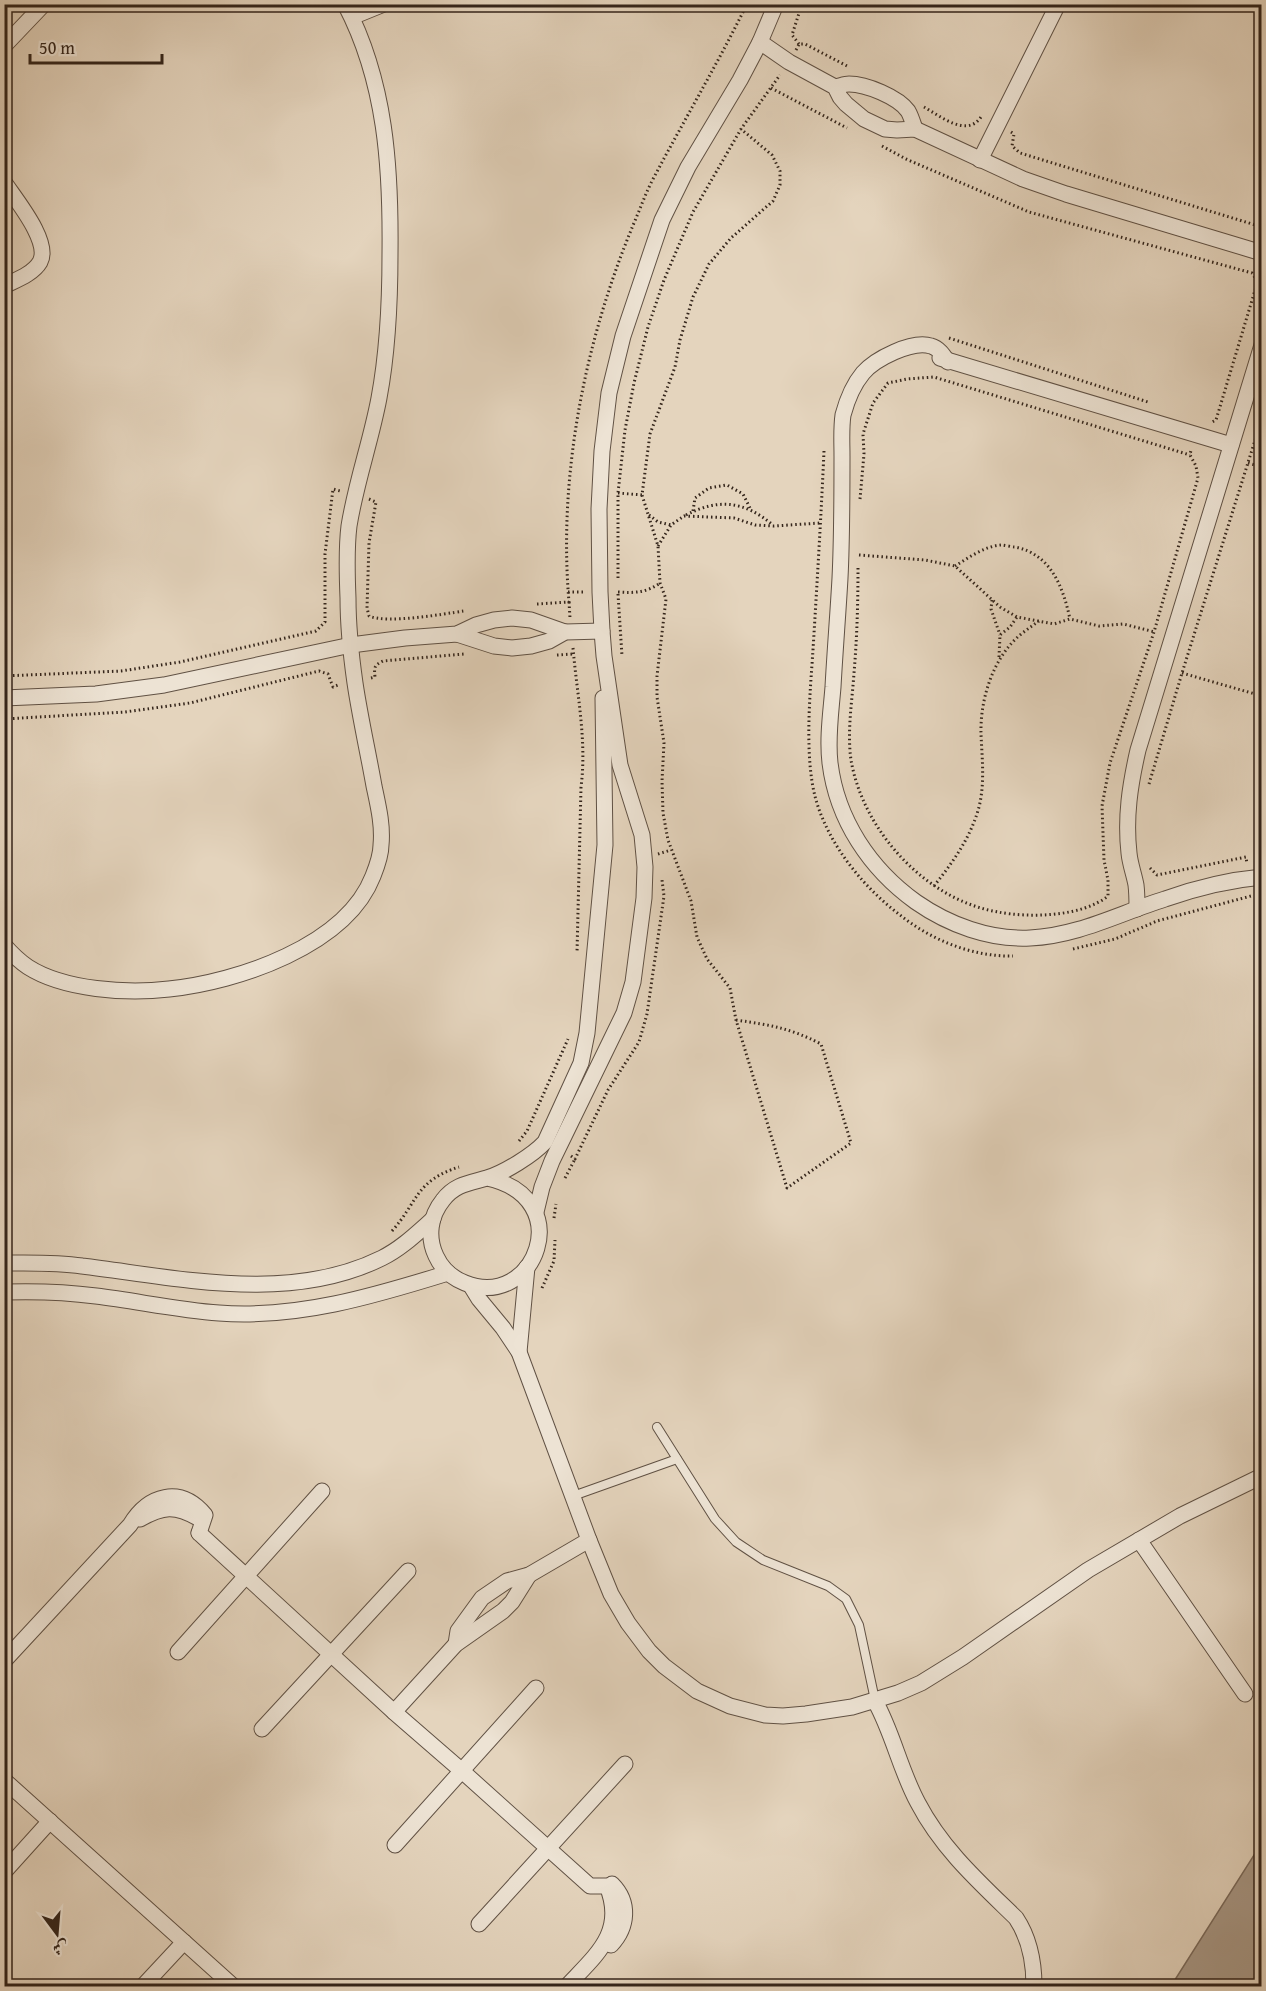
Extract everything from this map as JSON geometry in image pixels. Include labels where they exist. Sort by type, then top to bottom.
[{"type":"street","points":[[4,46],[45,4]]},
{"type":"street","points":[[4,945],[29,968],[86,987],[141,991],[193,986],[239,975],[280,959],[318,939],[355,907],[373,878],[380,855],[381,827],[355,682],[348,615],[347,551],[349,529],[384,366],[389,308],[388,155],[380,99],[366,51],[349,11],[384,4]]},
{"type":"street","points":[[519,1352],[527,1268],[538,1246],[536,1212],[542,1187],[552,1161],[618,1028],[630,998],[644,898],[645,867],[642,835],[620,765],[602,631],[598,509],[609,393],[623,336],[662,219],[688,167],[760,42],[776,4]]},
{"type":"street","points":[[980,160],[1058,4]]},
{"type":"street","points":[[760,42],[789,62],[835,87],[840,97],[854,112],[864,120],[885,129],[915,129],[1023,179],[1262,253]]},
{"type":"street","points":[[835,87],[848,84],[859,85],[890,97],[908,111],[915,129]]},
{"type":"street","points":[[4,182],[38,235],[43,249],[40,263],[35,268],[4,286]]},
{"type":"street","points":[[1137,909],[1136,883],[1129,856],[1127,805],[1138,750],[1262,345]]},
{"type":"street","points":[[1231,445],[948,362],[927,351],[899,359],[875,372],[861,391],[842,456],[840,576],[829,740],[833,781],[845,818],[855,836],[878,868],[907,895],[951,922],[992,935],[1013,938],[1047,936],[1089,927],[1193,890],[1255,877]]},
{"type":"street","points":[[4,698],[96,694],[164,685],[351,645],[457,634],[485,623],[512,618],[531,620],[568,632],[602,631]]},
{"type":"street","points":[[457,634],[494,646],[512,648],[540,643],[568,632]]},
{"type":"street","points":[[4,1263],[79,1265],[196,1282],[265,1284],[295,1282],[339,1274],[383,1257],[411,1239],[433,1219],[444,1197],[453,1189],[487,1178],[530,1156],[545,1142],[578,1071],[585,1048],[603,867],[604,656]]},
{"type":"street","points":[[563,1103],[577,1110]]},
{"type":"street","points":[[487,1178],[511,1186],[525,1197],[536,1212]]},
{"type":"street","points":[[433,1219],[431,1242],[435,1254],[448,1273],[459,1281],[471,1286],[496,1286],[508,1282],[527,1268]]},
{"type":"street","points":[[4,1292],[53,1292],[190,1310],[248,1314],[328,1306],[448,1273]]},
{"type":"street","points":[[471,1286],[478,1299],[503,1328],[519,1352],[611,1594],[638,1637],[664,1666],[697,1691],[730,1706],[757,1713],[783,1716],[829,1712],[898,1694],[942,1671],[1088,1570],[1138,1540],[1180,1516],[1262,1476]]},
{"type":"street","points":[[178,1652],[322,1491]]},
{"type":"street","points":[[4,1661],[130,1526],[160,1510],[177,1508],[202,1520],[199,1533],[394,1712],[590,1886],[608,1880],[620,1894],[625,1911],[618,1937],[597,1954],[567,1986]]},
{"type":"street","points":[[456,1644],[458,1631],[482,1598],[507,1581],[529,1575],[589,1540]]},
{"type":"street","points":[[1138,1540],[1245,1694]]},
{"type":"street","points":[[262,1729],[408,1571]]},
{"type":"street","points":[[394,1712],[456,1644],[504,1611],[529,1575]]},
{"type":"street","points":[[395,1845],[536,1688]]},
{"type":"street","points":[[875,1701],[887,1723],[908,1783],[930,1824],[954,1856],[1016,1918],[1023,1928],[1032,1957],[1034,1986]]},
{"type":"street","points":[[479,1924],[624,1764]]},
{"type":"street","points":[[4,1780],[233,1986]]},
{"type":"street","points":[[4,1872],[50,1821]]},
{"type":"street","points":[[143,1986],[184,1942]]},
{"type":"lane","points":[[657,1427],[715,1519],[736,1542],[763,1560],[828,1586],[846,1599],[859,1625],[875,1701]]},
{"type":"lane","points":[[573,1496],[677,1459]]},
{"type":"path","points":[[576,959],[581,788],[584,764],[583,735],[568,632],[567,520],[573,448],[581,398],[594,338],[618,262],[651,183],[747,4]]},
{"type":"path","points":[[799,44],[792,35],[802,4]]},
{"type":"path","points":[[622,667],[618,592],[618,493],[625,430],[648,327],[693,212],[741,129],[789,62],[799,44]]},
{"type":"path","points":[[799,44],[805,44],[856,71]]},
{"type":"path","points":[[771,88],[854,132]]},
{"type":"path","points":[[916,103],[956,125],[967,127],[981,117],[998,124],[1014,134],[1012,146],[1020,153],[1262,227]]},
{"type":"path","points":[[736,1020],[795,1031],[821,1044],[850,1143],[787,1188],[736,1020],[730,988],[707,959],[697,937],[691,901],[668,840],[663,813],[664,743],[657,697],[657,676],[666,599],[660,583],[658,546],[642,495],[650,434],[675,367],[680,340],[693,297],[709,264],[731,238],[773,201],[780,185],[780,171],[772,155],[741,129]]},
{"type":"path","points":[[875,142],[906,159],[1029,212],[1252,273],[1257,281],[1256,287],[1216,420],[1211,423],[1203,419],[1197,434]]},
{"type":"path","points":[[1256,287],[1262,289]]},
{"type":"path","points":[[944,336],[1158,405]]},
{"type":"path","points":[[858,566],[857,629],[849,736],[851,760],[857,781],[877,825],[903,859],[934,886],[977,909],[1011,915],[1043,915],[1069,912],[1102,901],[1108,896],[1102,806],[1110,763],[1154,632],[1198,478],[1196,466],[1190,455],[934,377],[906,379],[888,383],[873,403],[863,434],[864,454],[860,500]]},
{"type":"path","points":[[1148,789],[1191,642],[1262,418]]},
{"type":"path","points":[[824,444],[810,702],[810,770],[816,800],[826,829],[861,878],[883,902],[909,923],[941,940],[972,951],[1010,956],[1020,955]]},
{"type":"path","points":[[1248,463],[1262,467]]},
{"type":"path","points":[[693,511],[695,498],[709,488],[727,485],[743,494],[751,510]]},
{"type":"path","points":[[4,676],[120,671],[180,662],[316,631],[323,625],[326,616],[325,554],[333,489],[376,502],[369,543],[367,608],[369,616],[413,618],[465,611]]},
{"type":"path","points":[[618,493],[642,495]]},
{"type":"path","points":[[658,546],[671,525],[700,507],[727,504],[746,507],[774,526]]},
{"type":"path","points":[[649,515],[658,522],[671,525]]},
{"type":"path","points":[[684,516],[734,518],[755,525],[774,526],[820,523]]},
{"type":"path","points":[[954,566],[988,548],[1002,545],[1026,550],[1044,561],[1055,574],[1062,587],[1070,619]]},
{"type":"path","points":[[859,555],[925,560],[954,566],[1000,607],[1017,617],[1054,624],[1070,619],[1098,626],[1123,624],[1191,642]]},
{"type":"path","points":[[934,886],[960,850],[971,830],[980,805],[983,705],[999,659],[1000,635],[991,609],[992,600]]},
{"type":"path","points":[[529,604],[569,602]]},
{"type":"path","points":[[1000,635],[1017,617]]},
{"type":"path","points":[[999,659],[1019,636],[1038,621]]},
{"type":"path","points":[[4,719],[126,712],[190,703],[319,670],[328,674],[333,687],[375,677],[374,668],[383,661],[468,654]]},
{"type":"path","points":[[552,656],[573,654]]},
{"type":"path","points":[[1182,673],[1262,696]]},
{"type":"path","points":[[654,846],[659,864]]},
{"type":"path","points":[[656,854],[671,850]]},
{"type":"path","points":[[1073,949],[1115,939],[1157,921],[1251,896],[1255,877],[1245,857],[1157,875],[1151,870],[1147,861]]},
{"type":"path","points":[[558,1151],[575,1159],[608,1090],[639,1042],[647,1014],[664,896],[662,873]]},
{"type":"path","points":[[513,1147],[527,1131],[568,1038]]},
{"type":"path","points":[[392,1232],[421,1188],[437,1176],[462,1167]]},
{"type":"shaded area","points":[[1261,1844],[1261,1986],[1171,1986]]}]
